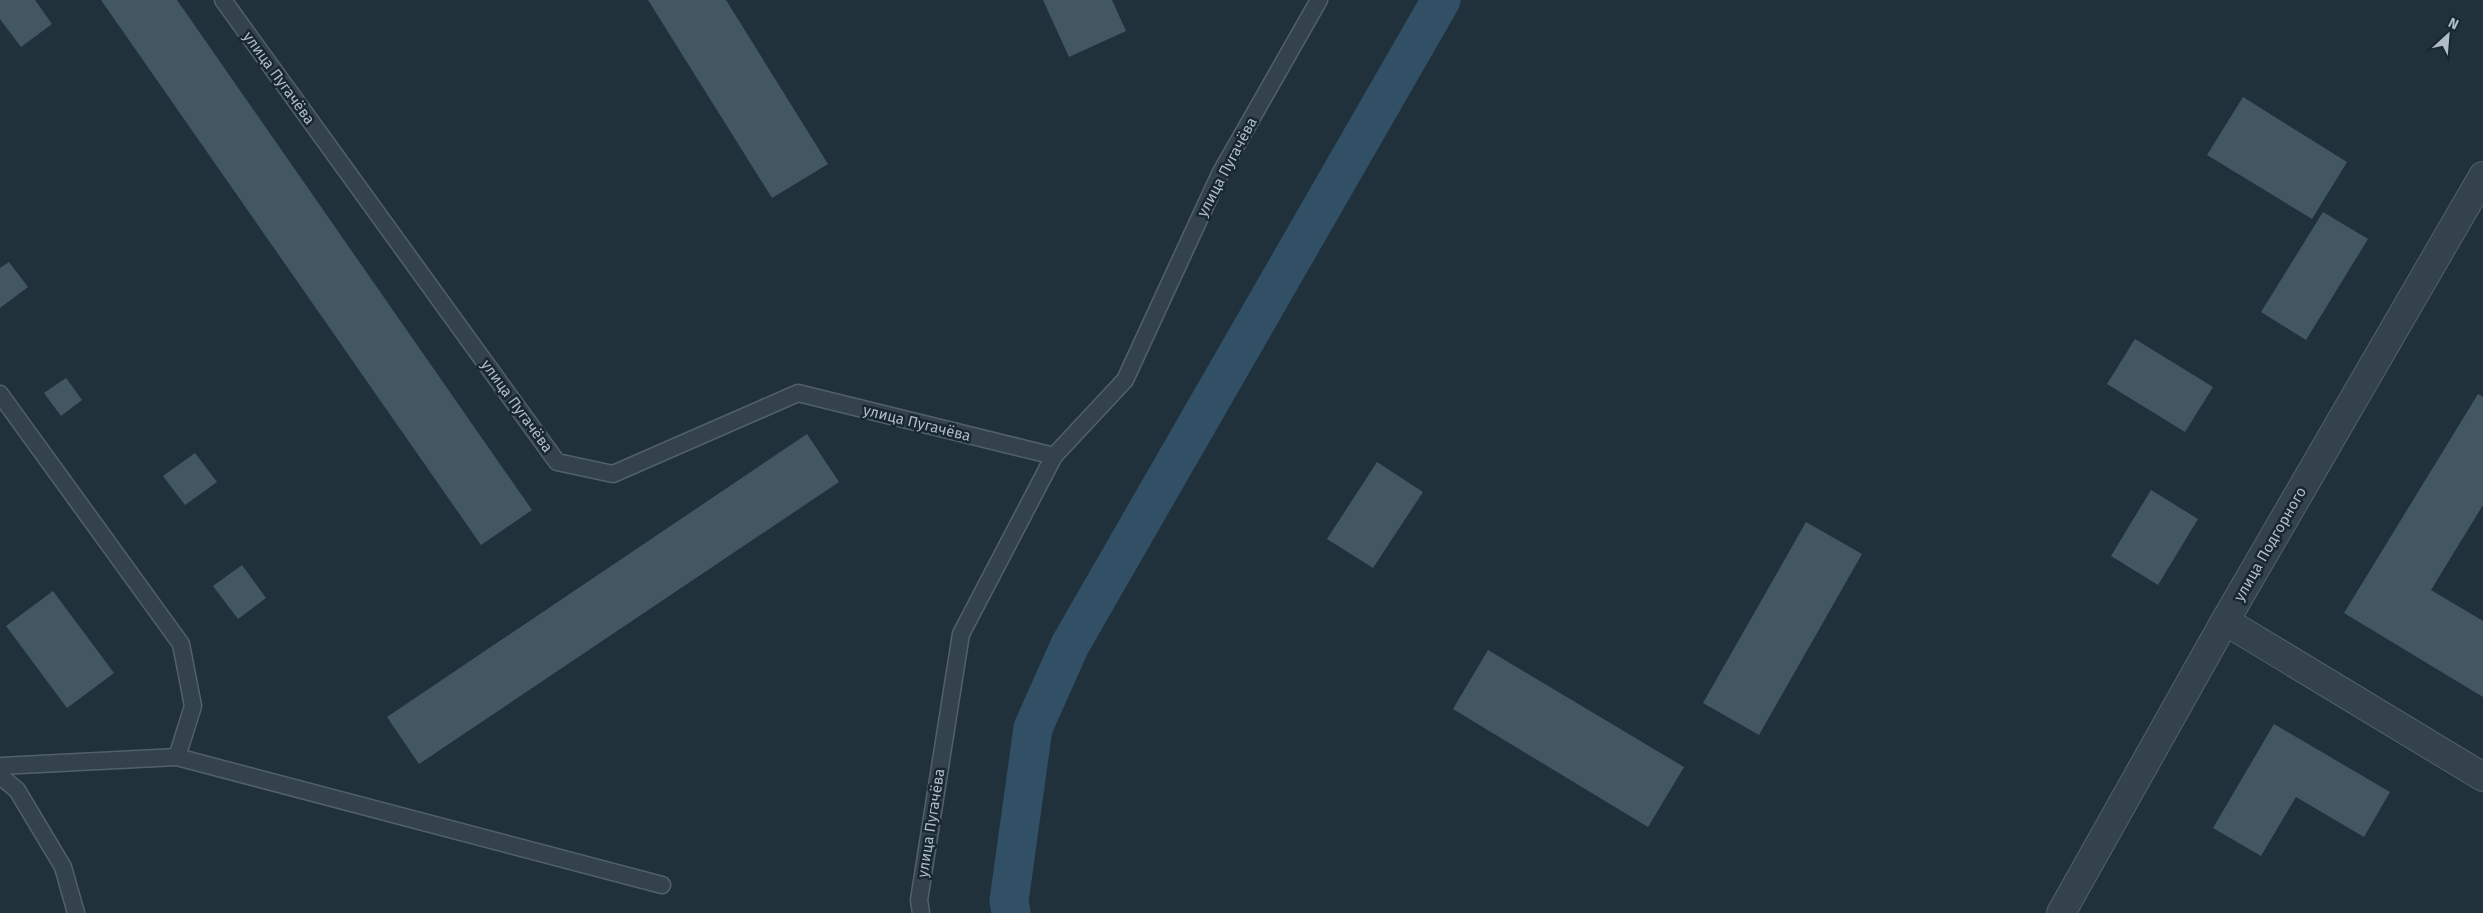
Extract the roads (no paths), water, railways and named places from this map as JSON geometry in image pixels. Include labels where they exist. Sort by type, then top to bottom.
[{"type":"street","name":"улица Подгорного","points":[[2061,913],[2225,621],[2483,176]]},
{"type":"street","points":[[2225,621],[2483,778]]},
{"type":"lane","name":"улица Пугачёва","points":[[223,0],[557,462],[613,474],[798,393],[1054,456]]},
{"type":"lane","name":"улица Пугачёва","points":[[921,913],[919,900],[961,634],[1054,456],[1125,380],[1220,174],[1319,0]]},
{"type":"lane","points":[[0,394],[181,644],[193,706],[177,757]]},
{"type":"lane","points":[[0,766],[177,757],[662,884]]},
{"type":"lane","points":[[0,776],[18,790],[63,867],[76,913]]},
{"type":"waterway","points":[[1011,913],[1009,901],[1033,728],[1070,645],[1441,0]]}]
